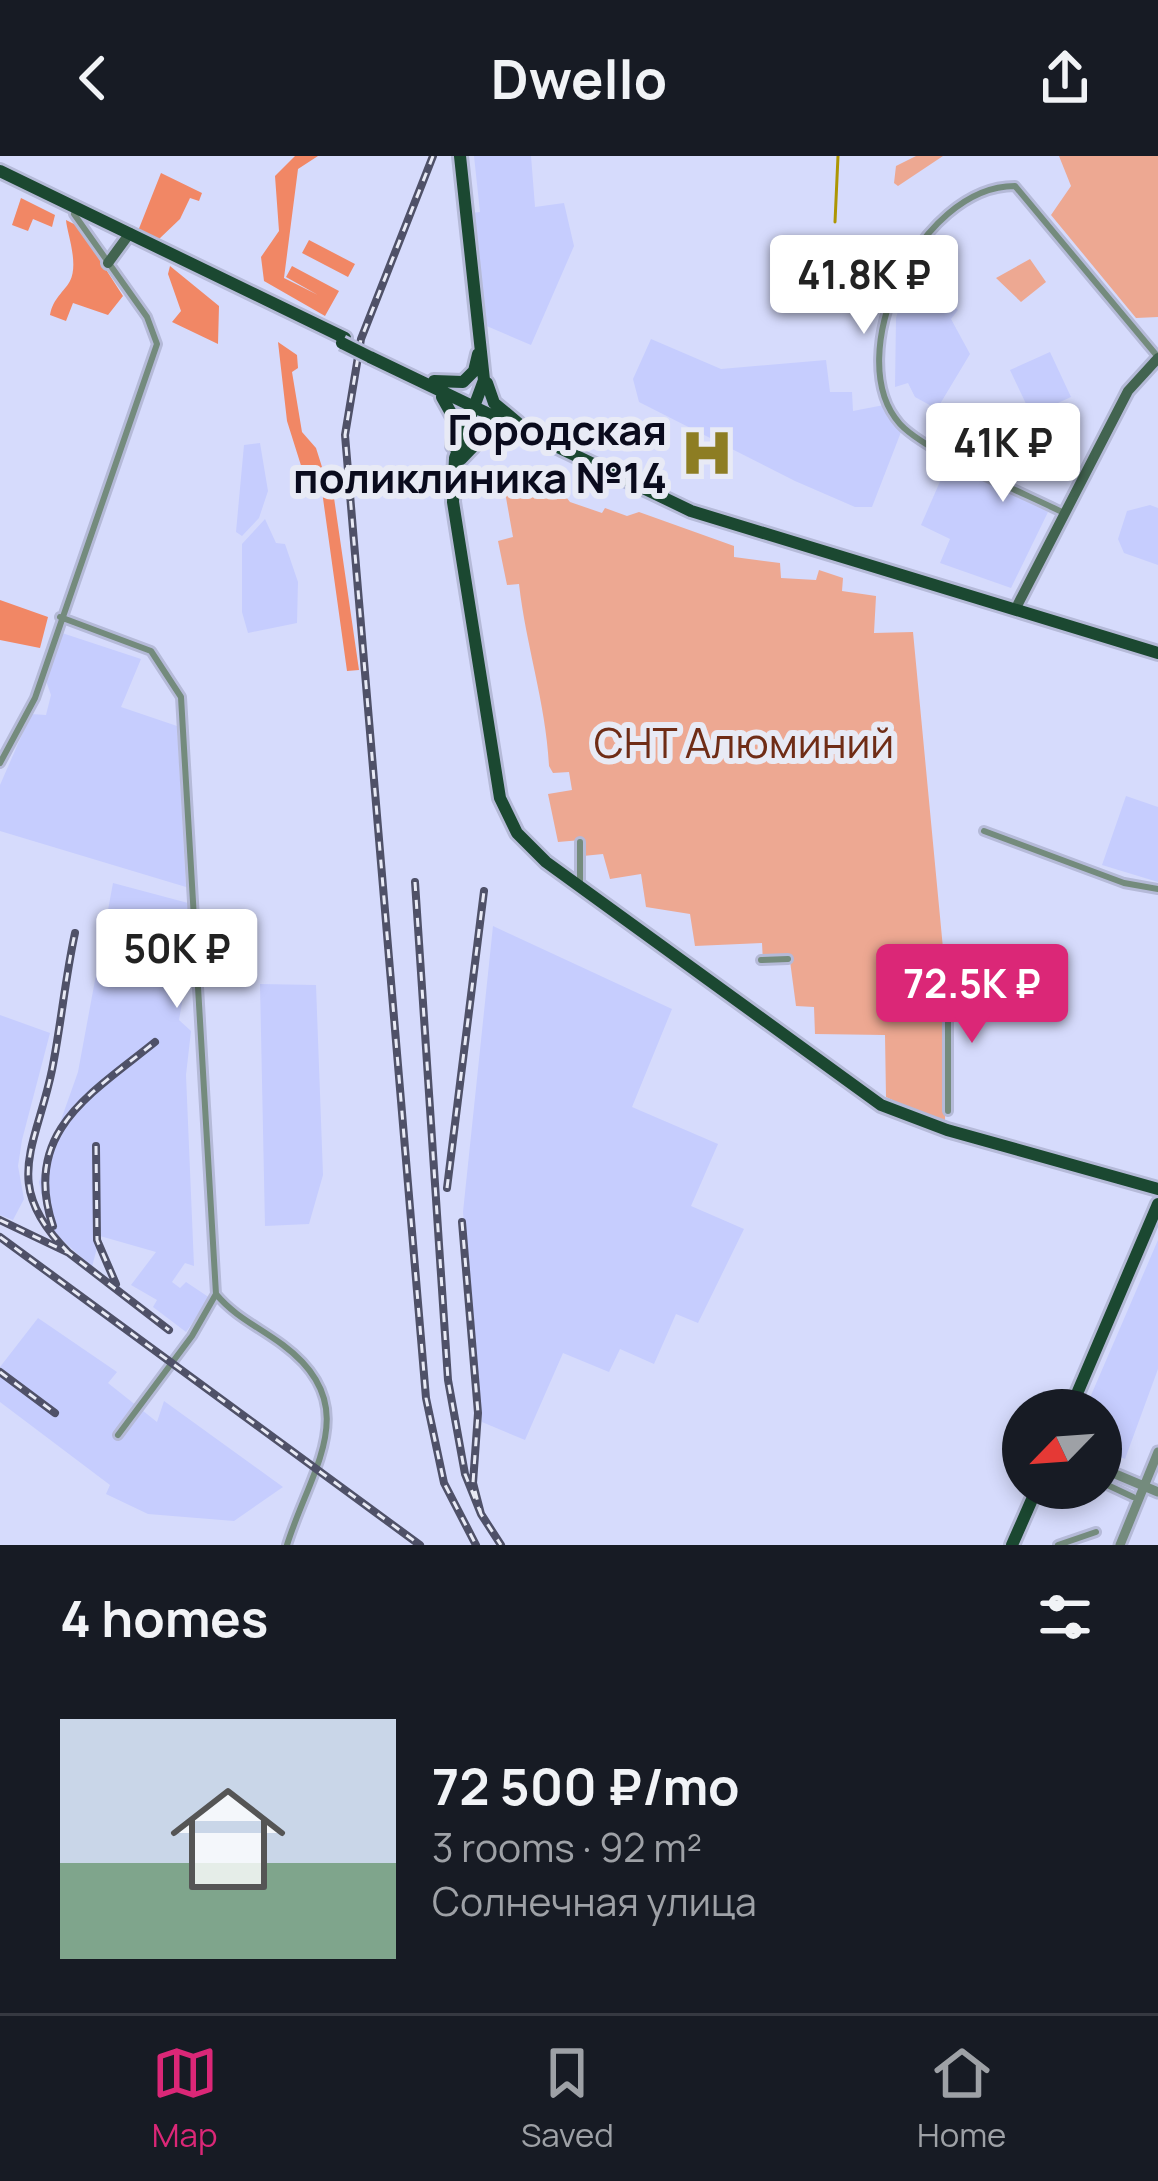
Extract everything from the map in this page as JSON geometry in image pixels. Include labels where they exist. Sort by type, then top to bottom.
[{"type":"main road","points":[[460,156],[479,347],[491,398],[517,426]]},
{"type":"main road","points":[[0,175],[124,234]]},
{"type":"main road","points":[[0,175],[677,499],[1158,650]]},
{"type":"main road","points":[[106,260],[124,234]]},
{"type":"main road","points":[[431,383],[456,384],[471,376],[479,347]]},
{"type":"main road","points":[[479,347],[475,405],[455,458],[452,488],[500,798],[528,846],[881,1105],[1158,1196]]},
{"type":"main road","points":[[1017,607],[1128,391],[1158,357]]},
{"type":"main road","points":[[431,383],[454,413],[446,491],[486,758],[502,814],[523,846],[879,1109],[936,1131],[1158,1196]]},
{"type":"main road","points":[[452,446],[475,405]]},
{"type":"main road","points":[[452,488],[460,460],[473,442],[498,428],[517,426]]},
{"type":"main road","points":[[1125,1186],[1150,1201],[1154,1220]]},
{"type":"main road","points":[[1079,1389],[1154,1220],[1158,1196]]},
{"type":"main road","points":[[1012,1545],[1027,1509]]},
{"type":"street","points":[[1064,513],[904,428],[889,405],[884,385],[892,291],[910,254],[958,207],[998,188],[1023,190],[1158,357]]},
{"type":"street","points":[[0,763],[34,698],[157,344],[153,328],[74,214]]},
{"type":"street","points":[[60,617],[151,651],[182,697],[215,1294],[192,1336],[118,1435]]},
{"type":"street","points":[[984,831],[1124,883],[1158,889]]},
{"type":"street","points":[[580,842],[580,886]]},
{"type":"street","points":[[761,960],[788,959]]},
{"type":"street","points":[[948,980],[948,1112]]},
{"type":"street","points":[[215,1294],[314,1371],[328,1396],[318,1462],[287,1545]]},
{"type":"street","points":[[1120,1545],[1158,1452]]},
{"type":"street","points":[[1122,1477],[1158,1492]]},
{"type":"street","points":[[1122,1492],[1133,1497]]},
{"type":"street","points":[[1058,1545],[1096,1532]]},
{"type":"shaded area","points":[[295,156],[318,156],[298,169],[284,278],[318,295],[286,277],[292,266],[339,291],[325,316],[264,281],[261,257],[279,231],[275,176]]},
{"type":"shaded area","points":[[474,156],[531,156],[535,207],[564,203],[574,246],[531,345],[482,324],[471,213],[480,212]]},
{"type":"shaded area","points":[[161,173],[202,193],[199,201],[190,198],[180,219],[158,240],[138,231]]},
{"type":"shaded area","points":[[21,198],[55,215],[52,227],[33,219],[28,231],[12,225]]},
{"type":"shaded area","points":[[66,220],[78,226],[123,296],[108,315],[73,303],[66,321],[50,315],[72,274]]},
{"type":"shaded area","points":[[309,240],[355,264],[348,277],[302,253]]},
{"type":"shaded area","points":[[170,266],[219,306],[218,344],[172,322],[181,311],[168,274]]},
{"type":"shaded area","points":[[917,274],[958,310],[951,319],[970,354],[937,409],[915,397],[908,383],[895,387],[896,318],[904,291]]},
{"type":"shaded area","points":[[651,339],[721,369],[826,360],[830,392],[852,392],[853,411],[884,405],[901,432],[872,507],[855,507],[795,481],[639,402],[633,379]]},
{"type":"shaded area","points":[[278,342],[297,355],[298,368],[292,372],[302,432],[316,448],[322,467],[304,475],[287,421]]},
{"type":"shaded area","points":[[1050,352],[1071,397],[1036,413],[1028,408],[1010,370]]},
{"type":"shaded area","points":[[260,443],[268,491],[259,518],[242,536],[236,532],[244,445]]},
{"type":"shaded area","points":[[949,461],[1048,512],[1011,588],[940,563],[950,539],[921,525]]},
{"type":"shaded area","points":[[321,484],[332,484],[359,670],[347,671]]},
{"type":"shaded area","points":[[1150,505],[1158,508],[1158,565],[1124,553],[1118,539],[1127,511]]},
{"type":"shaded area","points":[[265,519],[276,543],[285,544],[298,582],[297,623],[248,633],[242,612],[242,544]]},
{"type":"shaded area","points":[[0,600],[48,617],[40,648],[0,640]]},
{"type":"shaded area","points":[[59,632],[141,659],[121,707],[177,726],[186,887],[0,831],[0,785],[31,714],[46,715],[51,695],[45,678]]},
{"type":"shaded area","points":[[1126,796],[1158,807],[1158,882],[1102,865]]},
{"type":"shaded area","points":[[113,883],[188,903],[193,986],[185,986],[179,1020],[191,1031],[186,1075],[194,1266],[185,1263],[172,1282],[180,1288],[186,1282],[210,1298],[186,1332],[153,1307],[157,1300],[131,1285],[156,1252],[100,1236],[92,1267],[48,1227],[39,1182],[78,1072]]},
{"type":"shaded area","points":[[493,926],[672,1009],[632,1107],[718,1144],[691,1206],[744,1229],[698,1323],[676,1314],[654,1364],[620,1349],[609,1372],[563,1353],[525,1440],[482,1422],[463,1212]]},
{"type":"shaded area","points":[[260,984],[316,985],[323,1175],[309,1224],[265,1226]]},
{"type":"shaded area","points":[[0,1015],[50,1033],[22,1140],[18,1166],[24,1199],[13,1220],[0,1215]]},
{"type":"shaded area","points":[[1158,1240],[1158,1369],[1125,1459],[1122,1389],[1094,1389]]},
{"type":"shaded area","points":[[38,1318],[117,1372],[108,1383],[157,1422],[164,1401],[283,1487],[234,1521],[148,1514],[106,1494],[110,1485],[0,1402],[0,1367]]},
{"type":"green space","points":[[916,156],[943,156],[898,186],[894,183],[896,166]]},
{"type":"green space","points":[[1059,156],[1158,156],[1158,317],[1136,318],[1051,215],[1071,186]]},
{"type":"green space","points":[[1030,259],[1046,282],[1021,302],[996,278]]},
{"type":"green space","name":"СНТ Алюминий","points":[[513,481],[559,488],[570,502],[602,513],[605,508],[627,516],[639,512],[734,546],[734,557],[780,563],[781,578],[816,580],[819,570],[843,578],[842,591],[876,596],[874,633],[913,632],[946,980],[945,1125],[886,1097],[885,1035],[815,1034],[814,1007],[796,1006],[790,961],[763,963],[762,943],[695,946],[690,914],[646,907],[641,874],[610,879],[603,854],[583,856],[581,840],[558,842],[548,794],[572,790],[569,772],[553,773],[549,766],[519,584],[507,585],[498,541],[513,537],[505,492],[514,491]]},
{"type":"waterway","points":[[835,222],[838,156]]},
{"type":"railway","points":[[433,156],[361,339],[345,435],[426,1398],[444,1483],[476,1545]]},
{"type":"railway","points":[[415,882],[448,1380],[465,1474],[481,1514]]},
{"type":"railway","points":[[447,1188],[484,891]]},
{"type":"railway","points":[[69,1253],[35,1207],[29,1165],[52,1070],[75,933]]},
{"type":"railway","points":[[53,1226],[46,1193],[47,1165],[55,1140],[87,1098],[155,1042]]},
{"type":"railway","points":[[96,1146],[97,1240],[116,1284]]},
{"type":"railway","points":[[0,1220],[69,1253],[169,1330]]},
{"type":"railway","points":[[462,1222],[478,1413],[473,1483],[481,1514],[501,1545]]},
{"type":"railway","points":[[0,1237],[420,1545]]},
{"type":"railway","points":[[0,1372],[55,1413]]},
{"type":"place","name":"Городская поликлиника №14","points":[[707,453]]}]
